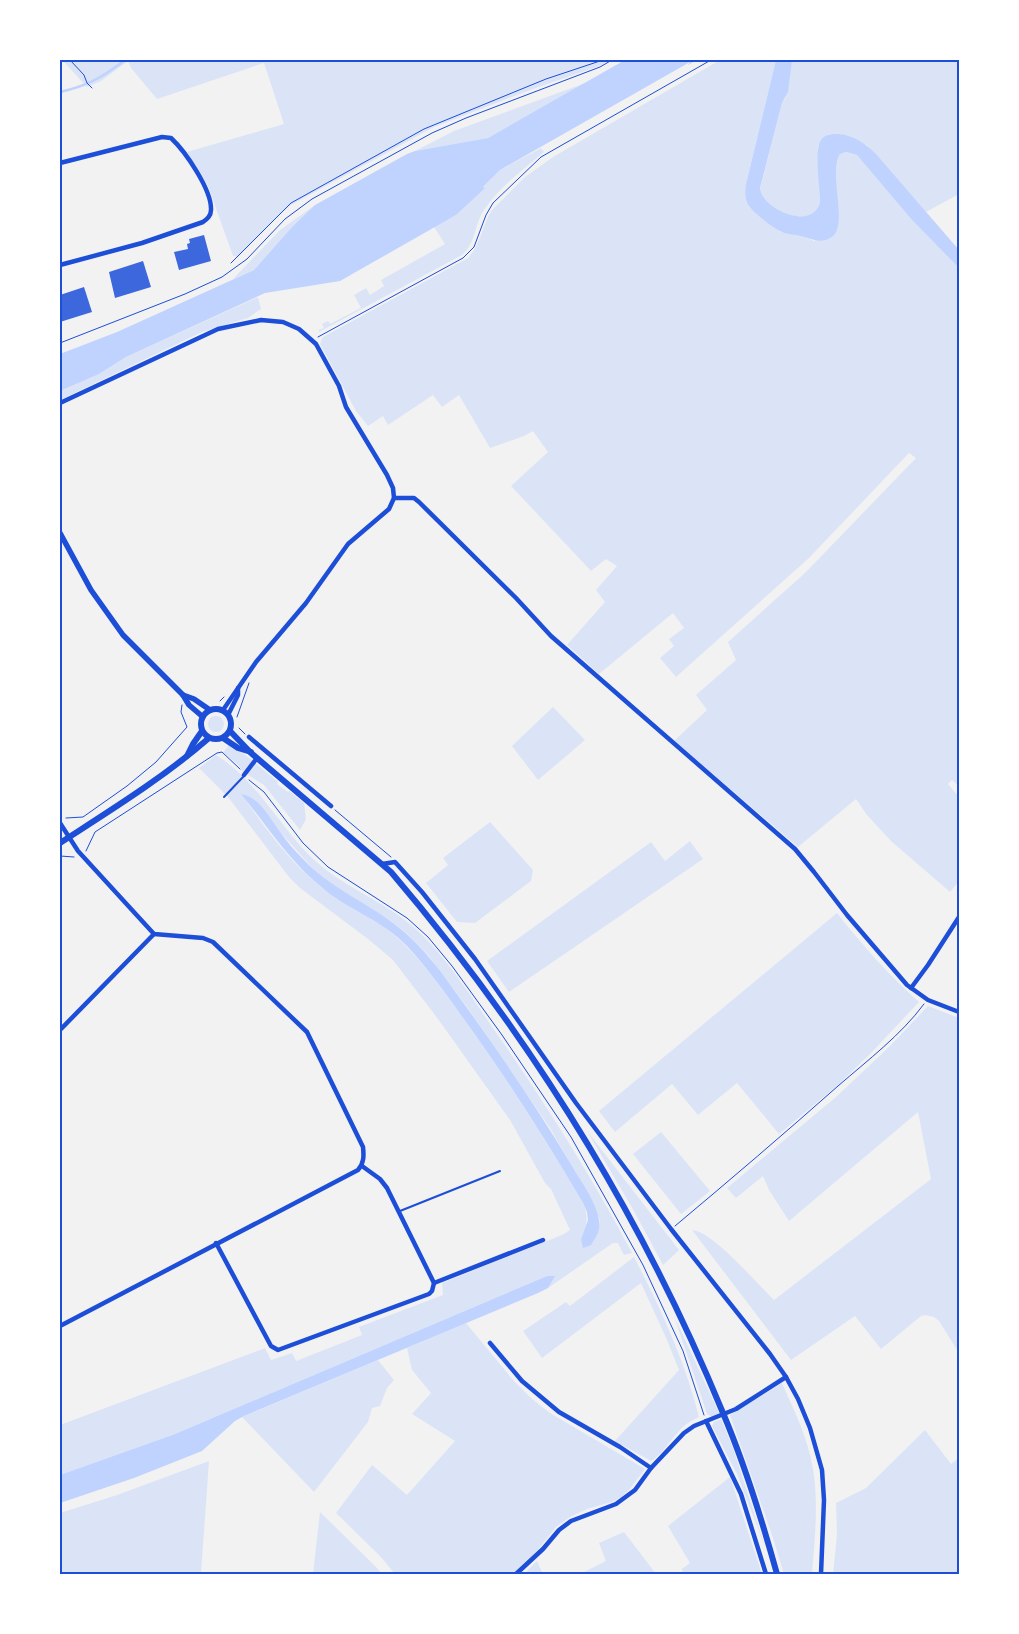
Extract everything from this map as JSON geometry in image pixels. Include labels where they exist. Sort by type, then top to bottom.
[{"type":"main road","points":[[186,757],[202,732],[201,722],[203,717],[210,710],[223,710],[231,720],[230,731],[223,738],[214,740],[202,732]]},
{"type":"main road","points":[[230,731],[251,753],[382,864],[411,895],[472,972],[543,1072],[609,1179],[660,1274],[690,1336],[724,1414],[756,1503],[778,1574]]},
{"type":"main road","points":[[60,843],[152,784],[210,738]]},
{"type":"main road","points":[[223,738],[238,748],[251,753]]},
{"type":"street","points":[[60,163],[162,137],[172,138],[180,146],[200,176],[212,210],[203,222],[142,243],[60,265]]},
{"type":"street","points":[[60,403],[218,329],[255,321],[274,320],[290,324],[312,339],[339,386],[346,408],[387,475],[393,488],[394,498],[389,509],[348,544],[306,603],[256,662],[223,710]]},
{"type":"street","points":[[394,498],[414,498],[419,502],[516,598],[551,636],[679,750],[789,843],[901,979],[928,1000],[959,1012]]},
{"type":"street","points":[[60,533],[91,590],[123,635],[183,696],[189,705],[203,717]]},
{"type":"street","points":[[228,715],[238,695],[238,688]]},
{"type":"street","points":[[183,696],[194,699],[210,710]]},
{"type":"street","points":[[249,738],[331,806]]},
{"type":"street","points":[[244,775],[257,758]]},
{"type":"street","points":[[275,772],[281,765]]},
{"type":"street","points":[[60,1326],[358,1170],[362,1166],[364,1157],[363,1147],[307,1032],[213,942],[203,938],[154,934],[68,838],[62,821]]},
{"type":"street","points":[[382,864],[395,862],[422,892],[475,958],[576,1102],[671,1229],[786,1377],[810,1428],[822,1470],[824,1500],[821,1574]]},
{"type":"street","points":[[911,988],[959,917]]},
{"type":"street","points":[[60,1030],[154,934]]},
{"type":"street","points":[[216,1243],[271,1346],[278,1350],[429,1294],[434,1283],[387,1188],[380,1179],[362,1166]]},
{"type":"street","points":[[434,1283],[542,1240]]},
{"type":"street","points":[[490,1343],[522,1381],[559,1412],[620,1447],[651,1468]]},
{"type":"street","points":[[516,1574],[543,1549],[559,1530],[571,1521],[616,1504],[635,1490],[651,1468],[684,1433],[694,1426],[736,1409],[786,1377]]},
{"type":"street","points":[[706,1421],[741,1494],[766,1574]]},
{"type":"lane","points":[[224,797],[244,775]]},
{"type":"lane","points":[[399,1211],[500,1171]]},
{"type":"path","points":[[70,60],[84,75],[92,88]]},
{"type":"path","points":[[231,263],[291,203],[424,128],[539,82],[603,60]]},
{"type":"path","points":[[60,343],[185,294],[222,277],[247,259],[285,218],[295,210],[432,132],[600,67],[612,60]]},
{"type":"path","points":[[312,339],[463,258],[474,247],[486,215],[493,204],[541,157],[711,60]]},
{"type":"path","points":[[237,717],[251,678]]},
{"type":"path","points":[[62,821],[83,817],[121,791],[156,762],[187,728],[181,712],[183,696]]},
{"type":"path","points":[[60,856],[72,857],[82,855],[86,852],[94,832],[217,753],[222,752],[235,763],[244,775],[264,792],[303,843],[328,867],[396,910],[428,937],[452,966],[502,1035],[571,1137],[643,1265],[683,1351],[706,1421]]},
{"type":"path","points":[[331,806],[395,862]]},
{"type":"path","points":[[671,1229],[754,1160],[865,1063],[909,1022],[928,1000]]},
{"type":"shaded area","points":[[62,60],[610,60],[602,65],[434,127],[291,205],[238,257],[233,256],[208,186],[187,152],[284,124],[264,63],[157,99],[131,68],[128,61],[101,81],[87,87]]},
{"type":"shaded area","points":[[720,60],[776,60],[747,180],[749,207],[781,232],[800,235],[814,241],[838,226],[836,169],[840,154],[845,152],[857,155],[911,219],[959,268],[959,786],[952,780],[948,784],[959,797],[959,881],[950,892],[891,841],[867,815],[856,799],[798,847],[674,741],[707,710],[696,695],[736,660],[728,642],[805,573],[916,458],[909,453],[809,558],[676,677],[660,658],[674,646],[669,639],[684,628],[673,613],[599,674],[567,645],[605,602],[596,590],[617,566],[606,559],[591,571],[511,486],[548,452],[533,431],[490,448],[459,395],[442,407],[433,395],[388,425],[383,416],[368,426],[356,411],[320,344],[323,337],[468,258],[476,247],[492,210],[525,177],[553,157]]},
{"type":"shaded area","points":[[792,60],[959,60],[959,194],[926,212],[867,145],[850,136],[829,134],[818,146],[820,202],[815,211],[808,215],[798,216],[778,210],[769,204],[763,197],[760,189],[782,103],[786,97]]},
{"type":"shaded area","points":[[588,82],[488,138],[415,151],[454,131]]},
{"type":"shaded area","points":[[541,148],[544,152],[512,179],[484,210],[470,245],[462,255],[319,332],[319,330],[324,328],[322,324],[328,321],[330,324],[361,308],[354,295],[366,288],[370,295],[384,286],[381,280],[445,244],[434,227],[456,215],[500,170]]},
{"type":"shaded area","points":[[315,205],[292,227],[254,270],[233,279],[280,230]]},
{"type":"shaded area","points":[[258,297],[261,309],[248,318],[202,332],[60,400],[60,391],[99,374],[126,357]]},
{"type":"shaded area","points":[[553,707],[585,740],[538,780],[512,746]]},
{"type":"shaded area","points":[[216,716],[224,724],[216,732],[208,724]]},
{"type":"shaded area","points":[[227,745],[245,755],[278,782],[277,784],[304,803],[306,819],[300,830],[264,785],[242,771],[223,752],[228,747]]},
{"type":"shaded area","points":[[216,755],[230,765],[254,788],[297,842],[320,865],[404,919],[438,952],[467,990],[549,1111],[600,1195],[632,1253],[624,1255],[618,1243],[613,1243],[548,1288],[554,1277],[547,1276],[175,1434],[60,1475],[60,1425],[265,1348],[271,1360],[292,1353],[296,1361],[362,1335],[359,1327],[443,1295],[442,1283],[562,1235],[570,1230],[551,1189],[545,1183],[510,1120],[393,960],[300,888],[289,877],[228,797],[199,768]],"holes":[[[242,794],[259,804],[282,834],[315,871],[333,885],[392,922],[428,955],[467,1007],[550,1128],[593,1203],[600,1221],[599,1228],[581,1239],[586,1221],[583,1203],[542,1135],[498,1068],[430,973],[396,936],[329,893],[304,872],[270,834]]]},
{"type":"shaded area","points":[[490,822],[533,870],[531,881],[475,923],[457,922],[426,883],[448,865],[443,858]]},
{"type":"shaded area","points":[[690,841],[703,859],[509,992],[487,961],[651,842],[665,861]]},
{"type":"shaded area","points":[[837,913],[876,959],[919,1002],[873,1051],[838,1085],[779,1134],[737,1083],[698,1115],[672,1084],[615,1132],[599,1111]]},
{"type":"shaded area","points":[[928,1006],[959,1018],[959,1353],[939,1321],[934,1317],[921,1316],[881,1349],[855,1316],[791,1360],[692,1230],[701,1233],[723,1249],[774,1300],[931,1179],[918,1112],[789,1221],[769,1190],[763,1176],[736,1198],[727,1188],[836,1097],[890,1046]]},
{"type":"shaded area","points":[[587,1131],[679,1250],[663,1265],[634,1211]]},
{"type":"shaded area","points":[[661,1132],[710,1191],[681,1214],[633,1154]]},
{"type":"shaded area","points":[[634,1257],[654,1296],[671,1336],[687,1376],[699,1417],[684,1426],[659,1455],[651,1461],[615,1441],[679,1370],[641,1283],[542,1358],[523,1331],[566,1302],[570,1306]]},
{"type":"shaded area","points":[[674,1316],[719,1413],[712,1417],[707,1414]]},
{"type":"shaded area","points":[[466,1323],[513,1380],[531,1398],[550,1413],[645,1469],[629,1490],[620,1498],[587,1509],[570,1517],[556,1527],[537,1551],[512,1574],[395,1574],[380,1556],[336,1513],[372,1465],[407,1495],[455,1441],[412,1414],[431,1393],[412,1370],[407,1348]]},
{"type":"shaded area","points":[[378,1360],[394,1380],[387,1388],[380,1406],[372,1408],[368,1422],[314,1492],[242,1417]]},
{"type":"shaded area","points":[[782,1383],[798,1418],[813,1470],[816,1515],[812,1574],[784,1574],[730,1415]]},
{"type":"shaded area","points":[[721,1419],[734,1451],[765,1547],[737,1474],[712,1426],[714,1422]]},
{"type":"shaded area","points":[[925,1430],[951,1464],[959,1458],[959,1574],[833,1574],[837,1534],[836,1503],[866,1488]]},
{"type":"shaded area","points":[[209,1461],[201,1574],[60,1574],[60,1513],[117,1495]]},
{"type":"shaded area","points":[[730,1477],[762,1574],[683,1574],[682,1569],[690,1563],[668,1526]]},
{"type":"shaded area","points":[[320,1512],[375,1566],[382,1574],[313,1574]]},
{"type":"shaded area","points":[[624,1532],[656,1574],[580,1574],[606,1561],[599,1543]]},
{"type":"shaded area","points":[[537,1561],[543,1574],[524,1574]]},
{"type":"water","points":[[625,60],[697,60],[688,65],[690,62],[500,170],[483,187],[485,188],[456,215],[340,281],[265,293],[126,357],[99,374],[60,391],[60,354],[117,332],[254,270],[292,227],[315,205],[407,154],[488,138]]},
{"type":"water","points":[[776,60],[792,60],[788,92],[782,103],[760,188],[763,196],[769,203],[778,210],[798,216],[808,215],[815,211],[820,202],[818,152],[821,140],[831,134],[850,136],[876,154],[959,250],[959,268],[911,219],[857,155],[846,152],[840,154],[837,162],[839,220],[837,230],[829,239],[821,241],[784,233],[769,224],[749,206],[745,193],[746,183]]},
{"type":"water","points":[[241,794],[254,799],[259,804],[288,843],[313,869],[335,886],[400,928],[419,946],[441,972],[525,1092],[588,1192],[595,1206],[599,1224],[598,1233],[591,1245],[583,1248],[581,1239],[588,1220],[583,1203],[503,1075],[434,978],[398,938],[378,923],[326,891],[301,869]]},
{"type":"water","points":[[547,1276],[555,1276],[548,1288],[538,1293],[244,1416],[235,1421],[202,1451],[134,1478],[60,1503],[60,1475],[175,1434]]},
{"type":"building","points":[[204,235],[211,261],[179,270],[174,252],[188,249],[189,239]]},
{"type":"building","points":[[143,261],[151,287],[115,298],[109,272]]},
{"type":"building","points":[[84,287],[92,312],[60,322],[60,295]]},
{"type":"waterway","points":[[60,92],[94,80],[125,60]]}]
